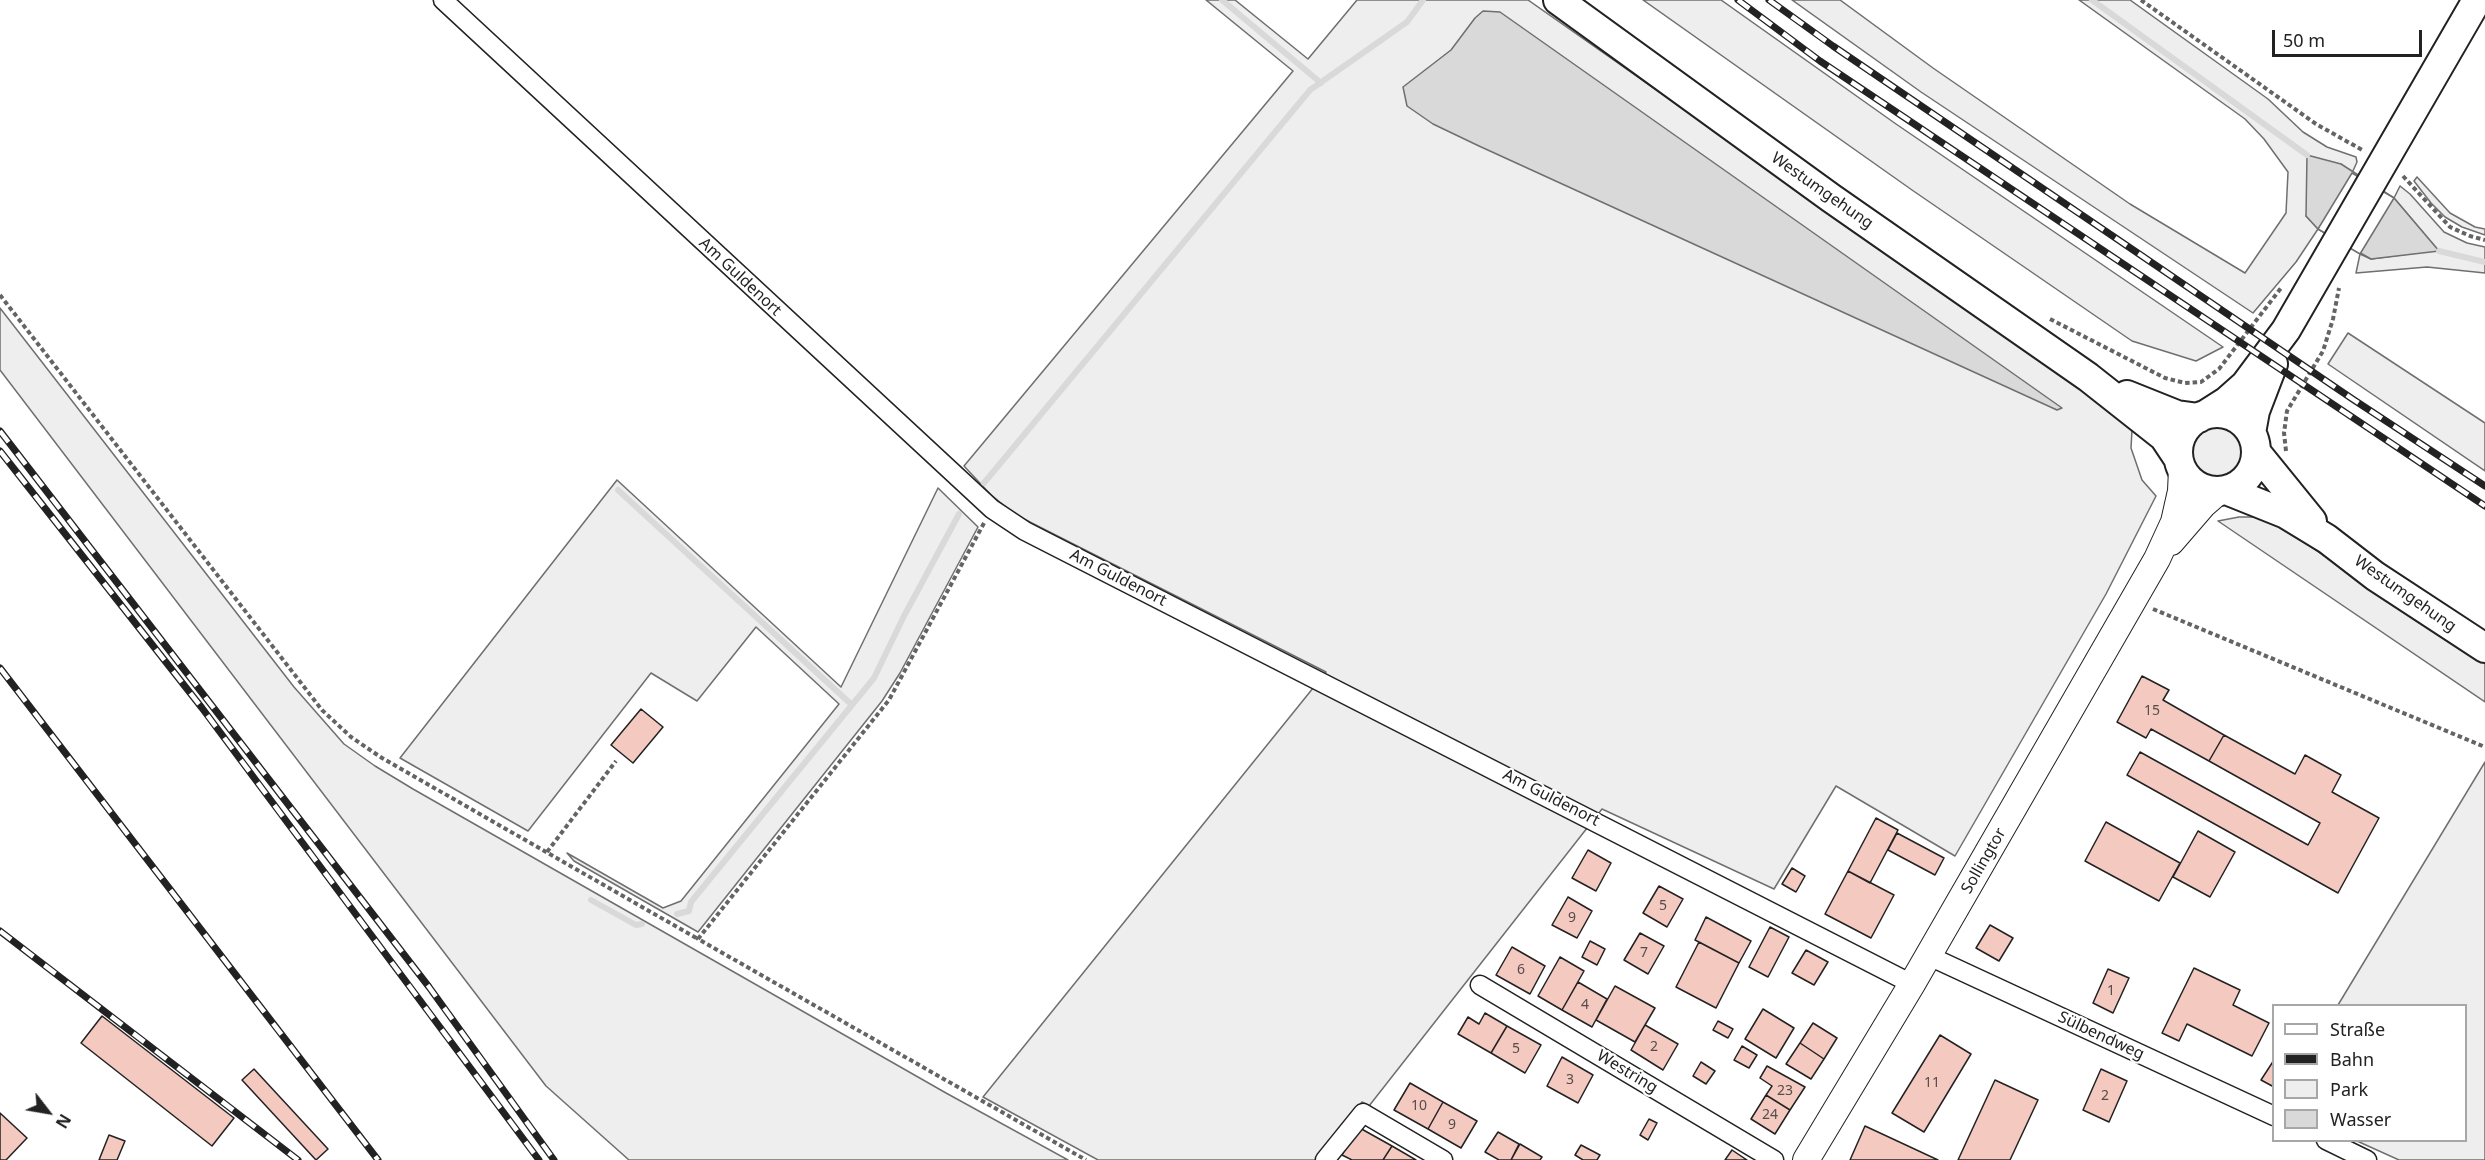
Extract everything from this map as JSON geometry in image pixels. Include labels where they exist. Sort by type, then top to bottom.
[{"type":"main road","name":"Westumgehung","points":[[1558,0],[1831,198],[2088,377],[2164,437],[2180,464]]},
{"type":"main road","points":[[2286,330],[2260,394],[2253,443],[2253,465],[2247,476],[2238,485],[2222,491],[2197,486],[2180,464],[2178,446],[2182,435],[2189,425],[2245,385],[2286,330],[2477,0]]},
{"type":"main road","name":"Westumgehung","points":[[2088,377],[2177,415],[2202,416]]},
{"type":"main road","points":[[2202,416],[2218,413],[2231,416],[2242,423],[2253,443]]},
{"type":"main road","name":"Westumgehung","points":[[2253,443],[2273,476],[2327,539]]},
{"type":"main road","name":"Sollingtor","points":[[1806,1160],[1929,956],[2157,559],[2174,522],[2181,491],[2180,464]]},
{"type":"main road","name":"Westumgehung","points":[[2222,491],[2286,514],[2327,539],[2375,576],[2485,648]]},
{"type":"main road","name":"Sollingtor","points":[[2157,559],[2195,513],[2222,491]]},
{"type":"street","name":"Am Guldenort","points":[[442,0],[992,509],[1025,531],[1912,984]]},
{"type":"street","name":"Sülbendweg","points":[[1929,956],[2272,1115]]},
{"type":"street","name":"Westring","points":[[1480,985],[1774,1160]]},
{"type":"street","points":[[1325,1160],[1363,1113],[1443,1160]]},
{"type":"street","points":[[2329,1142],[2367,1160]]},
{"type":"path","points":[[2141,0],[2316,124],[2377,174],[2408,181],[2450,227],[2485,240]]},
{"type":"path","points":[[2288,459],[2284,433],[2287,411],[2323,351],[2333,319],[2340,281]]},
{"type":"path","points":[[2175,381],[2201,382],[2219,369],[2283,285]]},
{"type":"path","points":[[0,295],[322,710],[351,737],[382,758],[1086,1160]]},
{"type":"path","points":[[698,939],[889,700],[992,509]]},
{"type":"path","points":[[2133,601],[2485,747]]},
{"type":"path","points":[[547,852],[616,761]]},
{"type":"green space","points":[[1206,0],[1235,0],[1308,59],[1357,0],[1528,0],[2124,418],[2132,430],[2131,448],[2142,480],[2156,496],[2106,594],[1955,856],[1836,786],[1774,889],[1602,809],[1369,1106],[1362,1102],[1316,1160],[1098,1160],[983,1097],[1326,672],[1016,515],[991,495],[964,466],[1293,71]]},
{"type":"green space","points":[[1643,0],[1721,0],[1896,124],[2223,347],[2196,361],[2132,341],[1912,190]]},
{"type":"green space","points":[[1792,0],[1840,0],[1933,68],[2130,204],[2245,273],[2286,213],[2288,172],[2264,139],[2245,119],[2079,0],[2130,0],[2268,99],[2303,132],[2327,147],[2356,157],[2357,162],[2352,173],[2341,164],[2306,216],[2318,229],[2296,262],[2253,313],[1921,92]]},
{"type":"green space","points":[[2417,177],[2450,213],[2475,227],[2485,229],[2485,235],[2462,227],[2445,217],[2414,181]]},
{"type":"green space","points":[[2400,186],[2444,232],[2467,243],[2485,247],[2485,273],[2427,267],[2356,273],[2360,254],[2371,259],[2438,250],[2394,198]]},
{"type":"green space","points":[[0,308],[294,687],[344,744],[413,789],[946,1093],[1068,1160],[629,1160],[546,1086],[0,370]]},
{"type":"green space","points":[[2348,333],[2485,423],[2485,471],[2328,364]]},
{"type":"green space","points":[[2217,423],[2228,425],[2238,431],[2244,441],[2246,452],[2244,463],[2238,473],[2228,479],[2217,481],[2206,479],[2196,473],[2190,463],[2188,452],[2190,441],[2196,431],[2206,425]]},
{"type":"green space","points":[[617,480],[841,687],[938,488],[978,527],[900,673],[882,701],[698,932],[574,861],[567,853],[663,908],[681,901],[839,704],[756,627],[697,701],[651,673],[528,831],[400,758]]},
{"type":"green space","points":[[2239,517],[2268,517],[2375,591],[2485,661],[2485,702],[2218,521]]},
{"type":"green space","points":[[2485,762],[2485,1160],[2399,1160],[2359,1142],[2467,1142],[2467,1004],[2339,1004]]},
{"type":"water","points":[[1483,11],[1500,12],[2062,408],[2057,410],[1479,146],[1433,124],[1407,106],[1403,87],[1451,50]]},
{"type":"water","points":[[2307,155],[2341,164],[2394,198],[2439,251],[2371,259],[2318,229],[2306,216]]},
{"type":"pier","points":[[2352,173],[2394,198],[2360,254],[2318,229]]},
{"type":"building","points":[[2142,676],[2169,690],[2163,700],[2224,735],[2209,761],[2151,729],[2146,738],[2117,722]]},
{"type":"building","points":[[641,709],[663,727],[633,763],[611,745]]},
{"type":"building","points":[[2224,735],[2295,774],[2305,755],[2341,775],[2332,792],[2379,818],[2338,893],[2127,775],[2140,752],[2308,845],[2320,823],[2209,761]]},
{"type":"building","points":[[1876,818],[1898,830],[1870,883],[1848,871]]},
{"type":"building","points":[[2106,822],[2180,863],[2159,901],[2085,861]]},
{"type":"building","points":[[2198,831],[2235,852],[2210,897],[2173,877]]},
{"type":"building","points":[[1897,833],[1944,858],[1935,875],[1888,850]]},
{"type":"building","points":[[1588,850],[1611,863],[1596,891],[1572,878]]},
{"type":"building","points":[[1792,868],[1805,876],[1796,892],[1782,884]]},
{"type":"building","points":[[1848,871],[1894,895],[1871,938],[1825,914]]},
{"type":"building","points":[[1659,886],[1683,899],[1667,927],[1643,913]]},
{"type":"building","points":[[1568,897],[1592,911],[1577,938],[1552,925]]},
{"type":"building","points":[[1706,917],[1751,941],[1739,963],[1695,940]]},
{"type":"building","points":[[1990,925],[2013,938],[1999,961],[1976,948]]},
{"type":"building","points":[[1770,927],[1789,937],[1768,977],[1749,967]]},
{"type":"building","points":[[1640,933],[1664,946],[1648,974],[1624,960]]},
{"type":"building","points":[[1590,941],[1605,949],[1597,965],[1582,957]]},
{"type":"building","points":[[1699,942],[1739,963],[1716,1008],[1676,987]]},
{"type":"building","points":[[1512,947],[1545,966],[1530,994],[1496,975]]},
{"type":"building","points":[[1806,950],[1828,962],[1814,985],[1792,973]]},
{"type":"building","points":[[1560,957],[1584,971],[1562,1010],[1538,996]]},
{"type":"building","points":[[2194,968],[2240,990],[2233,1005],[2269,1023],[2252,1056],[2187,1024],[2179,1041],[2162,1033]]},
{"type":"building","points":[[2108,969],[2129,978],[2113,1013],[2093,1003]]},
{"type":"building","points":[[1578,982],[1607,999],[1592,1027],[1562,1010]]},
{"type":"building","points":[[1615,986],[1655,1008],[1635,1042],[1596,1020]]},
{"type":"building","points":[[1763,1009],[1794,1028],[1776,1058],[1745,1039]]},
{"type":"building","points":[[1485,1013],[1507,1026],[1491,1053],[1458,1034],[1468,1017],[1479,1024]]},
{"type":"building","points":[[102,1016],[234,1118],[212,1146],[81,1043]]},
{"type":"building","points":[[1718,1021],[1733,1029],[1728,1038],[1713,1030]]},
{"type":"building","points":[[1813,1023],[1837,1038],[1824,1059],[1800,1043]]},
{"type":"building","points":[[1645,1025],[1678,1044],[1663,1070],[1631,1050]]},
{"type":"building","points":[[1507,1026],[1541,1045],[1525,1073],[1491,1053]]},
{"type":"building","points":[[1940,1035],[1971,1054],[1924,1132],[1892,1113]]},
{"type":"building","points":[[1800,1043],[1824,1059],[1811,1079],[1786,1064]]},
{"type":"building","points":[[1742,1046],[1757,1055],[1749,1068],[1734,1060]]},
{"type":"building","points":[[1562,1057],[1593,1075],[1578,1103],[1547,1086]]},
{"type":"building","points":[[1701,1062],[1715,1071],[1706,1084],[1693,1076]]},
{"type":"building","points":[[2272,1063],[2272,1086],[2261,1080]]},
{"type":"building","points":[[1767,1066],[1805,1087],[1790,1110],[1766,1095],[1772,1086],[1760,1078]]},
{"type":"building","points":[[254,1069],[328,1149],[316,1160],[242,1080]]},
{"type":"building","points":[[2101,1069],[2127,1081],[2109,1122],[2083,1110]]},
{"type":"building","points":[[1995,1080],[2038,1100],[2010,1160],[1958,1160]]},
{"type":"building","points":[[1410,1083],[1443,1102],[1428,1129],[1394,1110]]},
{"type":"building","points":[[1766,1095],[1790,1110],[1775,1134],[1751,1119]]},
{"type":"building","points":[[1443,1102],[1477,1121],[1461,1148],[1428,1129]]},
{"type":"building","points":[[0,1113],[27,1138],[6,1160],[0,1160]]},
{"type":"building","points":[[1649,1119],[1657,1123],[1648,1140],[1640,1135]]},
{"type":"building","points":[[1865,1126],[1938,1160],[1850,1160]]},
{"type":"building","points":[[1358,1127],[1392,1146],[1383,1160],[1352,1160],[1342,1155]]},
{"type":"building","points":[[1498,1132],[1519,1144],[1511,1160],[1499,1160],[1485,1152]]},
{"type":"building","points":[[109,1135],[125,1141],[117,1160],[99,1160]]},
{"type":"building","points":[[1520,1144],[1542,1157],[1540,1160],[1511,1160]]},
{"type":"building","points":[[1581,1145],[1600,1155],[1597,1160],[1583,1160],[1575,1155]]},
{"type":"building","points":[[1392,1146],[1416,1160],[1383,1160]]},
{"type":"building","points":[[1732,1150],[1747,1160],[1725,1160]]},
{"type":"waterway","points":[[1222,0],[1321,83]]},
{"type":"waterway","points":[[984,483],[1310,90],[1407,22],[1423,0]]},
{"type":"waterway","points":[[2092,0],[2307,155]]},
{"type":"waterway","points":[[2439,251],[2485,262]]},
{"type":"waterway","points":[[618,490],[852,705]]},
{"type":"waterway","points":[[677,914],[689,911],[691,902],[874,678],[904,616],[959,514]]},
{"type":"waterway","points":[[591,900],[636,925],[642,924]]},
{"type":"railway","points":[[1738,0],[1820,61],[2485,506]]},
{"type":"railway","points":[[1769,0],[1833,46],[2354,400],[2485,486]]},
{"type":"railway","points":[[0,431],[429,987],[554,1160]]},
{"type":"railway","points":[[0,451],[202,708],[539,1160]]},
{"type":"railway","points":[[0,668],[378,1160]]},
{"type":"railway","points":[[0,931],[298,1160]]}]
